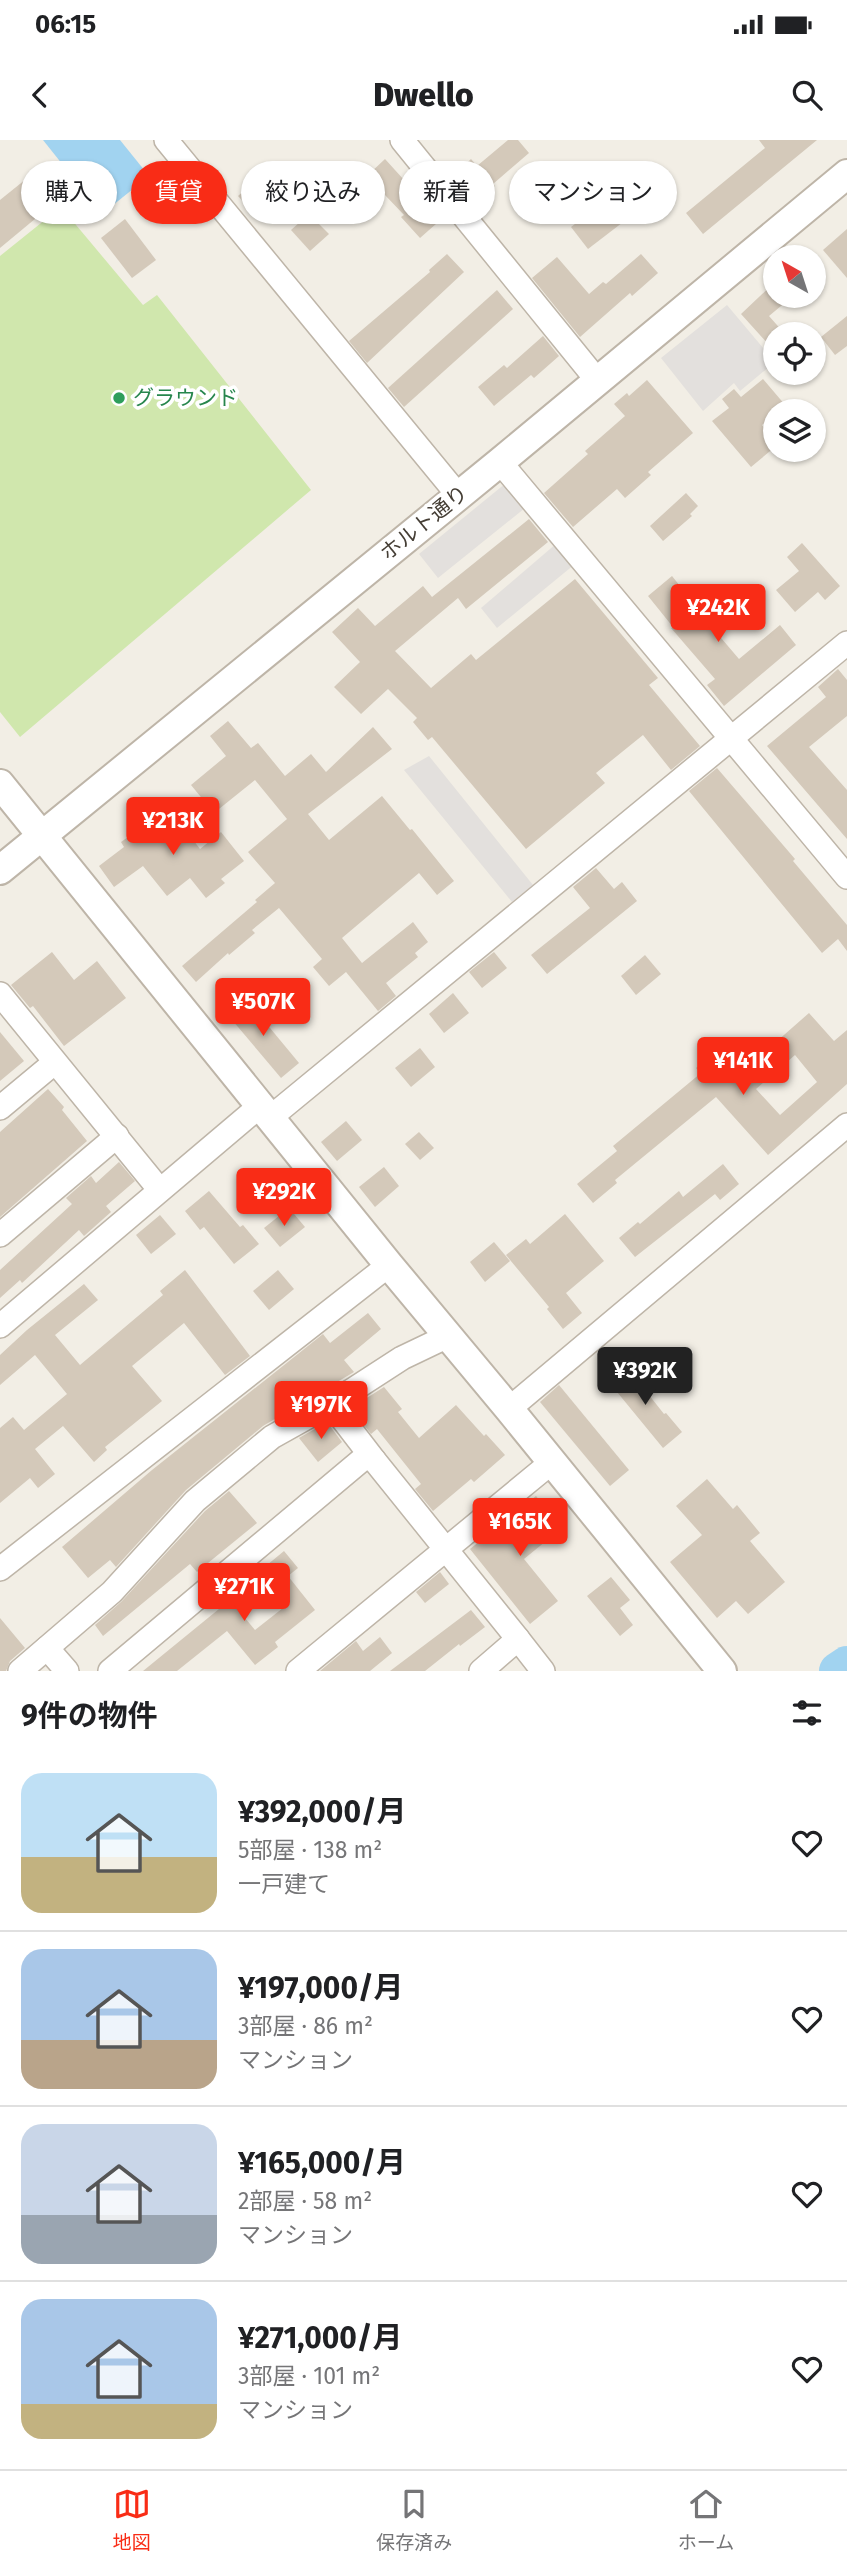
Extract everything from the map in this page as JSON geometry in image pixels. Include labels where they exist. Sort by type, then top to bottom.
[{"type":"street","points":[[166,140],[458,495]]},
{"type":"street","points":[[402,140],[597,380]]},
{"type":"street","name":"ホルト通り","points":[[0,870],[500,462],[847,174]]},
{"type":"street","points":[[500,462],[847,877]]},
{"type":"street","points":[[0,1325],[159,1189],[266,1111],[847,643]]},
{"type":"street","points":[[0,784],[722,1671]]},
{"type":"street","points":[[0,994],[159,1189]]},
{"type":"street","points":[[0,1108],[54,1063]]},
{"type":"street","points":[[509,1409],[847,1125]]},
{"type":"street","points":[[0,1235],[117,1136]]},
{"type":"street","points":[[0,1569],[389,1265]]},
{"type":"street","points":[[20,1671],[112,1591],[195,1502],[238,1463],[272,1437],[331,1404],[402,1358],[448,1336]]},
{"type":"street","points":[[331,1404],[544,1671]]},
{"type":"street","points":[[110,1671],[364,1458],[374,1460]]},
{"type":"street","points":[[298,1671],[552,1462]]},
{"type":"street","points":[[481,1671],[518,1639]]},
{"type":"street","points":[[47,1648],[67,1671]]},
{"type":"green space","name":"グラウンド","points":[[40,224],[75,224],[143,305],[157,295],[311,490],[20,737],[0,712],[0,256]]},
{"type":"shaded area","points":[[727,305],[763,348],[763,372],[740,391],[734,383],[703,411],[661,358]]},
{"type":"shaded area","points":[[506,483],[525,508],[438,578],[419,554]]},
{"type":"shaded area","points":[[557,543],[575,564],[497,628],[481,608]]},
{"type":"shaded area","points":[[429,756],[533,885],[512,902],[404,770]]},
{"type":"water","points":[[43,140],[120,140],[137,161],[131,161],[131,191],[117,202],[117,161],[60,161]]},
{"type":"building","points":[[508,140],[518,140],[529,153],[520,161],[509,161],[509,170],[495,182],[495,161],[483,161]]},
{"type":"building","points":[[759,140],[817,140],[703,234],[686,213],[765,148]]},
{"type":"building","points":[[385,159],[399,174],[399,210],[385,195],[385,161],[383,161]]},
{"type":"building","points":[[21,183],[21,224],[29,224],[0,248],[0,200]]},
{"type":"building","points":[[125,219],[156,260],[132,278],[101,238]]},
{"type":"building","points":[[298,224],[319,224],[329,234],[310,251],[291,230]]},
{"type":"building","points":[[407,224],[436,224],[420,238]]},
{"type":"building","points":[[575,224],[621,224],[588,249],[571,227]]},
{"type":"building","points":[[847,229],[847,278],[826,254],[826,247]]},
{"type":"building","points":[[447,254],[464,272],[367,363],[349,341],[430,272],[429,270]]},
{"type":"building","points":[[641,254],[658,273],[632,296],[630,293],[580,337],[532,278],[557,257],[589,294],[603,282],[606,284]]},
{"type":"building","points":[[497,290],[513,309],[404,407],[388,388]]},
{"type":"building","points":[[763,293],[763,308],[779,308],[769,316],[774,322],[763,322],[763,338],[741,314]]},
{"type":"building","points":[[847,316],[847,346],[835,355],[826,343],[826,333]]},
{"type":"building","points":[[543,336],[559,356],[534,378],[531,375],[494,406],[478,387],[504,365],[507,368]]},
{"type":"building","points":[[763,379],[763,385],[768,385],[780,399],[763,399],[763,457],[751,467],[712,421],[729,408],[722,399],[734,389],[741,397]]},
{"type":"building","points":[[647,380],[693,433],[648,472],[651,475],[625,498],[617,489],[573,527],[544,493],[588,454],[585,451],[625,416],[614,404],[627,393],[629,396]]},
{"type":"building","points":[[686,493],[698,506],[690,514],[692,516],[663,541],[650,526]]},
{"type":"building","points":[[529,519],[548,542],[466,609],[458,598],[395,651],[431,688],[471,654],[476,660],[575,579],[658,678],[649,685],[700,746],[671,770],[643,735],[596,773],[605,783],[526,849],[432,737],[428,740],[413,722],[417,718],[388,689],[361,714],[334,687],[360,662],[332,632],[358,608],[375,626],[423,586],[432,597]]},
{"type":"building","points":[[802,543],[840,586],[825,600],[818,592],[795,612],[776,590],[799,571],[787,557]]},
{"type":"building","points":[[672,576],[687,598],[739,659],[780,625],[796,645],[724,706],[707,685],[715,679],[671,628],[673,627],[648,596]]},
{"type":"building","points":[[838,669],[847,680],[847,716],[809,747],[847,790],[847,839],[767,746],[826,697],[818,687]]},
{"type":"building","points":[[228,721],[251,748],[258,743],[285,776],[311,754],[326,772],[373,727],[392,749],[308,814],[329,840],[382,796],[454,881],[437,895],[419,873],[342,938],[362,963],[413,922],[428,942],[415,953],[418,957],[386,983],[396,996],[378,1011],[346,972],[329,986],[313,967],[322,959],[279,908],[252,930],[255,933],[196,982],[182,966],[257,902],[255,900],[275,883],[248,852],[287,819],[255,780],[214,813],[191,785],[226,756],[210,736]]},
{"type":"building","points":[[717,768],[847,925],[847,951],[838,939],[822,953],[689,791]]},
{"type":"building","points":[[169,808],[200,849],[221,832],[244,861],[221,879],[225,883],[206,898],[190,878],[167,896],[143,866],[114,887],[99,866],[124,847],[121,842]]},
{"type":"building","points":[[596,868],[614,889],[622,882],[637,901],[547,974],[531,955],[590,908],[573,887]]},
{"type":"building","points":[[52,952],[74,980],[97,961],[126,998],[64,1046],[33,1006],[30,1008],[11,985]]},
{"type":"building","points":[[494,952],[507,968],[482,988],[469,972]]},
{"type":"building","points":[[645,955],[661,974],[636,995],[621,976]]},
{"type":"building","points":[[453,993],[469,1013],[444,1033],[429,1014]]},
{"type":"building","points":[[246,999],[299,1063],[281,1078],[227,1014]]},
{"type":"building","points":[[809,1013],[834,1041],[847,1030],[847,1084],[768,1155],[716,1097],[615,1180],[617,1183],[593,1203],[577,1184],[617,1151],[613,1146],[701,1073],[696,1068],[725,1045],[745,1069]],"holes":[[[795,1055],[817,1082],[780,1115],[756,1089]]]},
{"type":"building","points":[[0,1032],[24,1061],[0,1081]]},
{"type":"building","points":[[420,1048],[435,1067],[411,1087],[395,1068]]},
{"type":"building","points":[[48,1089],[87,1141],[0,1217],[0,1132]]},
{"type":"building","points":[[346,1121],[362,1140],[337,1161],[321,1142]]},
{"type":"building","points":[[419,1132],[434,1148],[420,1160],[405,1144]]},
{"type":"building","points":[[119,1162],[135,1181],[106,1206],[111,1212],[84,1236],[79,1230],[22,1283],[20,1280],[0,1298],[0,1270],[72,1204],[66,1198],[91,1176],[96,1183]]},
{"type":"building","points":[[723,1164],[739,1184],[720,1200],[715,1194],[635,1257],[619,1238],[679,1191],[683,1197]]},
{"type":"building","points":[[384,1167],[399,1186],[375,1207],[359,1187]]},
{"type":"building","points":[[209,1191],[240,1227],[243,1225],[259,1244],[234,1264],[204,1227],[200,1230],[185,1211]]},
{"type":"building","points":[[289,1208],[305,1227],[280,1247],[264,1228]]},
{"type":"building","points":[[565,1214],[604,1261],[566,1293],[582,1313],[563,1329],[547,1309],[549,1307],[506,1255],[526,1239],[530,1244]]},
{"type":"building","points":[[160,1215],[176,1234],[151,1254],[136,1235]]},
{"type":"building","points":[[494,1242],[510,1261],[485,1282],[470,1262]]},
{"type":"building","points":[[185,1270],[250,1356],[225,1375],[184,1323],[132,1366],[162,1401],[105,1447],[107,1450],[94,1462],[63,1426],[35,1449],[55,1474],[38,1488],[30,1478],[0,1503],[0,1428],[13,1417],[24,1430],[67,1394],[35,1355],[0,1385],[0,1355],[84,1284],[98,1300],[55,1335],[80,1365],[163,1295],[160,1291]]},
{"type":"building","points":[[278,1270],[294,1289],[269,1310],[253,1291]]},
{"type":"building","points":[[368,1313],[381,1329],[344,1360],[354,1372],[263,1426],[186,1490],[116,1567],[110,1560],[88,1578],[62,1547],[152,1470],[323,1334],[330,1343]]},
{"type":"building","points":[[626,1366],[682,1432],[663,1448],[608,1381]]},
{"type":"building","points":[[559,1385],[629,1470],[610,1486],[540,1402]]},
{"type":"building","points":[[384,1387],[402,1409],[398,1412],[419,1438],[456,1405],[505,1455],[474,1482],[471,1479],[433,1511],[415,1489],[421,1484],[377,1429],[371,1434],[351,1408]]},
{"type":"building","points":[[327,1422],[342,1442],[318,1462],[299,1438]]},
{"type":"building","points":[[707,1479],[733,1509],[737,1505],[760,1533],[750,1541],[785,1582],[748,1614],[736,1601],[717,1618],[670,1562],[702,1535],[676,1506]]},
{"type":"building","points":[[229,1491],[257,1523],[197,1572],[190,1564],[103,1636],[95,1625],[122,1601],[205,1511]]},
{"type":"building","points":[[536,1496],[562,1528],[524,1559],[558,1601],[530,1624],[470,1549]]},
{"type":"building","points":[[284,1551],[298,1568],[288,1576],[315,1610],[275,1642],[278,1647],[255,1665],[227,1631],[177,1671],[143,1671],[230,1600],[255,1630],[288,1604],[261,1570]]},
{"type":"building","points":[[440,1572],[449,1584],[425,1603],[416,1592]]},
{"type":"building","points":[[611,1577],[630,1600],[620,1608],[633,1625],[620,1636],[587,1596]]},
{"type":"building","points":[[471,1610],[485,1627],[460,1646],[459,1644],[425,1671],[390,1671]]},
{"type":"building","points":[[0,1618],[25,1648],[10,1661],[6,1671],[0,1671]]},
{"type":"building","points":[[380,1637],[392,1653],[370,1671],[320,1671],[356,1641],[363,1651]]},
{"type":"waterway","points":[[838,1671],[847,1665]]},
{"type":"place","name":"グラウンド","points":[[119,398]]}]
